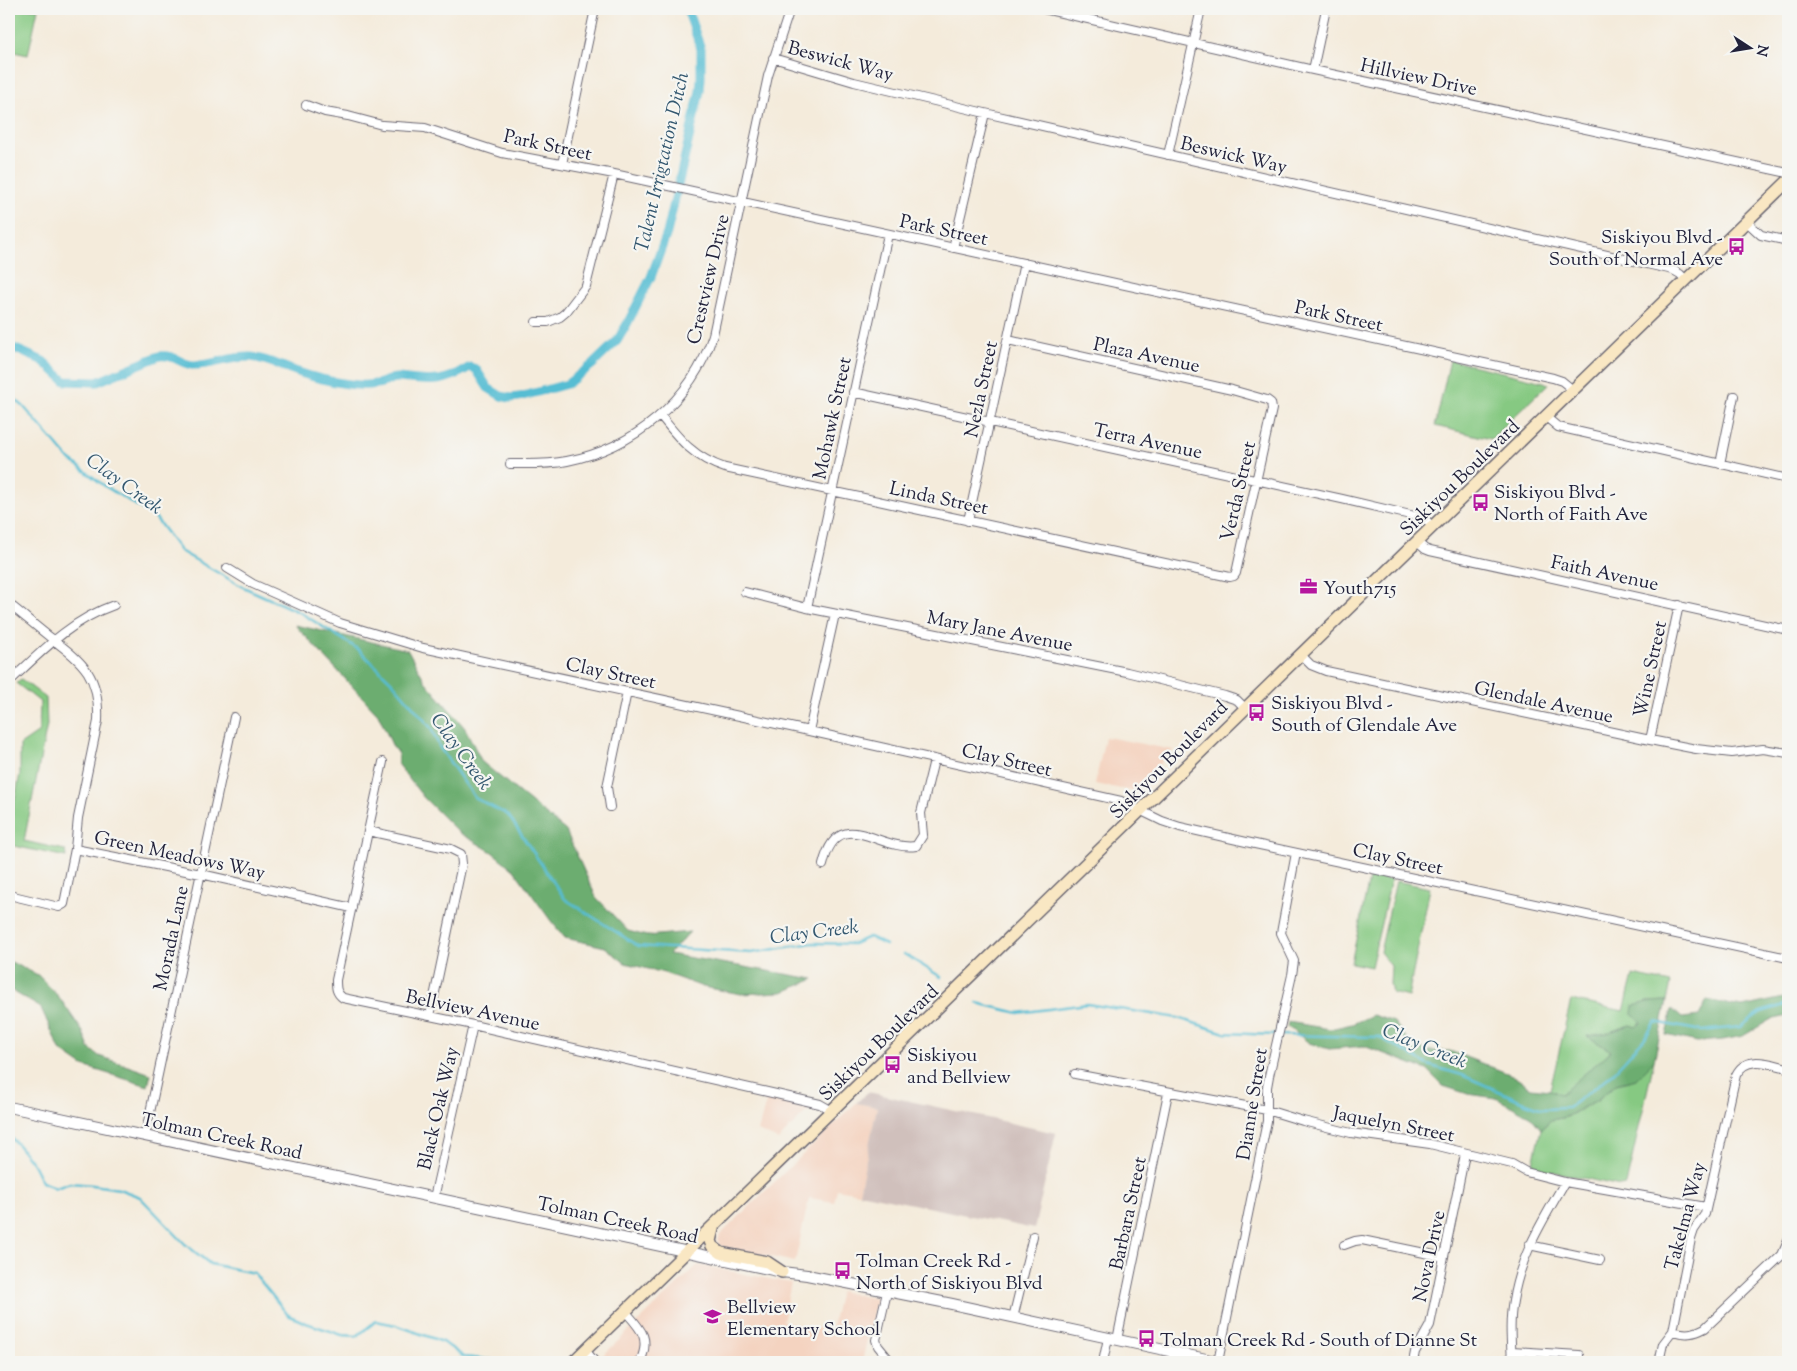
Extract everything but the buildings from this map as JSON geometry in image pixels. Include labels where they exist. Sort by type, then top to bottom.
[{"type":"main road","name":"Siskiyou Boulevard","points":[[573,1362],[1788,181]]},
{"type":"main road","points":[[714,1225],[710,1241],[716,1250],[721,1253],[767,1262],[782,1272]]},
{"type":"street","points":[[562,164],[595,9]]},
{"type":"street","name":"Crestview Drive","points":[[510,464],[555,463],[595,454],[630,438],[660,415],[690,383],[699,368],[713,334],[768,76],[790,9]]},
{"type":"street","name":"Hillview Drive","points":[[1044,9],[1194,44],[1788,173]]},
{"type":"street","points":[[1168,155],[1201,9]]},
{"type":"street","points":[[1313,70],[1326,9]]},
{"type":"street","name":"Beswick Way","points":[[773,58],[854,82],[985,113],[1673,270],[1686,280]]},
{"type":"street","name":"Park Street","points":[[306,105],[325,112],[348,116],[382,126],[425,128],[502,153],[671,186],[1553,378],[1562,381],[1573,390]]},
{"type":"street","points":[[953,248],[985,113]]},
{"type":"street","points":[[536,322],[548,322],[560,317],[586,286],[614,174]]},
{"type":"street","points":[[1747,222],[1761,235],[1788,241]]},
{"type":"street","name":"Mohawk Street","points":[[807,608],[888,234]]},
{"type":"street","name":"Nezla Street","points":[[968,521],[1024,264]]},
{"type":"street","name":"Plaza Avenue","points":[[1008,340],[1251,394],[1267,400],[1271,404],[1272,409]]},
{"type":"street","name":"Terra Avenue","points":[[853,392],[1419,517],[1426,520],[1432,526]]},
{"type":"street","points":[[1720,464],[1734,396]]},
{"type":"street","name":"Verda Street","points":[[1230,577],[1236,573],[1272,409]]},
{"type":"street","name":"Linda Street","points":[[660,415],[688,447],[711,463],[968,521],[1230,577]]},
{"type":"street","points":[[1546,417],[1558,426],[1788,479]]},
{"type":"street","name":"Faith Avenue","points":[[1417,542],[1430,551],[1788,630]]},
{"type":"street","name":"Clay Street","points":[[227,568],[253,584],[340,623],[422,648],[809,731],[1121,801],[1162,821],[1180,827],[1788,958]]},
{"type":"street","name":"Mary Jane Avenue","points":[[744,592],[835,614],[1127,672],[1225,696],[1237,700],[1245,708]]},
{"type":"street","name":"Green Meadows Way","points":[[9,604],[67,649],[85,667],[92,680],[97,697],[98,720],[78,818],[76,849],[352,908]]},
{"type":"street","name":"Wine Street","points":[[1650,740],[1679,605]]},
{"type":"street","points":[[9,682],[71,626],[98,611],[114,606]]},
{"type":"street","points":[[809,731],[835,614]]},
{"type":"street","name":"Glendale Avenue","points":[[1300,654],[1311,665],[1326,671],[1650,740],[1719,752],[1744,753],[1762,750],[1788,753]]},
{"type":"street","points":[[610,807],[607,787],[628,692]]},
{"type":"street","name":"Morada Lane","points":[[145,1136],[234,717]]},
{"type":"street","points":[[823,866],[826,854],[833,842],[847,832],[862,834],[904,847],[916,846],[923,835],[921,813],[934,760]]},
{"type":"street","name":"Bellview Avenue","points":[[384,762],[336,980],[337,992],[343,998],[473,1025],[820,1104],[831,1112]]},
{"type":"street","points":[[368,831],[452,849],[462,854],[462,864],[430,1016]]},
{"type":"street","points":[[9,895],[62,907],[66,900],[76,849]]},
{"type":"street","name":"Dianne Street","points":[[1219,1362],[1267,1121],[1269,1076],[1294,962],[1281,933],[1296,853]]},
{"type":"street","name":"Black Oak Way","points":[[434,1198],[473,1025]]},
{"type":"street","name":"Takelma Way","points":[[1659,1362],[1663,1344],[1673,1331],[1691,1239],[1706,1207],[1738,1070],[1753,1062],[1788,1068]]},
{"type":"street","name":"Jaquelyn Street","points":[[1075,1074],[1168,1093],[1267,1110],[1351,1133],[1430,1144],[1512,1164],[1526,1172],[1565,1182],[1706,1207]]},
{"type":"street","name":"Barbara Street","points":[[1103,1362],[1113,1339],[1168,1093]]},
{"type":"street","name":"Tolman Creek Road","points":[[9,1107],[782,1272],[807,1275],[952,1304],[1113,1339],[1198,1360],[1219,1362]]},
{"type":"street","name":"Nova Drive","points":[[1413,1362],[1415,1352],[1430,1326],[1465,1154]]},
{"type":"street","points":[[1512,1362],[1512,1302],[1518,1277],[1530,1245],[1565,1182]]},
{"type":"street","points":[[1013,1318],[1033,1236]]},
{"type":"street","points":[[1344,1245],[1362,1240],[1444,1257]]},
{"type":"street","points":[[1673,1331],[1689,1334],[1697,1333],[1705,1328],[1782,1256],[1788,1241]]},
{"type":"street","points":[[1530,1245],[1600,1260]]},
{"type":"street","points":[[887,1292],[876,1340],[878,1346],[891,1362]]},
{"type":"street","points":[[625,1311],[642,1332],[646,1342],[644,1354],[640,1362]]},
{"type":"street","points":[[585,1350],[595,1362]]},
{"type":"street","points":[[1512,1351],[1578,1355]]},
{"type":"shaded area","points":[[1105,737],[1173,750],[1133,791],[1095,784]]},
{"type":"shaded area","points":[[868,1092],[1056,1133],[1034,1229],[859,1193],[877,1107],[856,1103]]},
{"type":"shaded area","points":[[767,1099],[809,1109],[778,1140],[758,1131]]},
{"type":"shaded area","points":[[856,1103],[877,1107],[859,1193],[837,1189],[834,1202],[809,1198],[795,1262],[720,1246],[718,1241],[720,1235]]},
{"type":"shaded area","name":"Bellview Elementary School","points":[[698,1265],[791,1283],[783,1321],[831,1331],[840,1291],[876,1299],[862,1362],[596,1362]]},
{"type":"green space","points":[[9,9],[38,9],[28,55],[9,51]]},
{"type":"green space","points":[[1450,360],[1548,384],[1491,439],[1435,426]]},
{"type":"green space","points":[[295,625],[408,650],[425,681],[465,728],[482,762],[566,831],[596,897],[628,931],[647,936],[690,932],[669,954],[814,979],[783,992],[741,994],[703,987],[664,973],[625,963],[605,947],[565,938],[514,870],[492,852],[458,832],[424,798],[398,765],[398,754],[378,714]]},
{"type":"green space","points":[[21,679],[46,698],[47,725],[24,841],[65,850],[66,857],[9,845],[9,829],[20,774],[20,745],[39,732],[40,702],[16,683]]},
{"type":"green space","points":[[1370,875],[1391,880],[1371,967],[1351,963]]},
{"type":"green space","points":[[1396,881],[1430,888],[1408,997],[1392,993],[1390,984],[1391,966],[1380,952]]},
{"type":"green space","points":[[9,961],[38,975],[59,997],[83,1032],[89,1048],[99,1056],[151,1074],[148,1086],[83,1066],[60,1050],[41,1008],[9,989]]},
{"type":"green space","points":[[1633,975],[1671,983],[1667,1001],[1648,1002],[1642,1022],[1636,1027],[1630,1025],[1607,1033],[1588,1036],[1611,1051],[1561,1095],[1550,1090],[1571,1000],[1624,1011]]},
{"type":"green space","points":[[1788,997],[1788,1016],[1770,1020],[1743,1036],[1697,1042],[1666,1035],[1672,1009],[1682,1018],[1699,1016],[1707,1000],[1742,1007]]},
{"type":"green space","points":[[1667,1001],[1654,1061],[1636,1079],[1616,1084],[1597,1100],[1566,1117],[1551,1120],[1541,1129],[1531,1117],[1496,1098],[1468,1094],[1443,1086],[1427,1070],[1364,1046],[1329,1049],[1309,1043],[1287,1027],[1288,1022],[1330,1029],[1352,1024],[1373,1015],[1394,1022],[1412,1045],[1428,1051],[1450,1051],[1512,1075],[1531,1088],[1550,1090],[1561,1094],[1611,1051],[1587,1036],[1607,1033],[1630,1025],[1636,1027],[1642,1022],[1632,1014],[1633,1006],[1648,1002]]},
{"type":"green space","points":[[1654,1061],[1626,1185],[1620,1186],[1532,1167],[1541,1129],[1551,1120],[1567,1117],[1597,1100],[1616,1084],[1636,1079]]},
{"type":"waterway","name":"Talent Irrigtation Ditch","points":[[9,346],[43,361],[65,381],[97,382],[159,356],[165,356],[190,365],[251,357],[269,361],[320,379],[359,385],[379,384],[395,378],[427,381],[443,379],[470,367],[476,369],[488,388],[501,396],[510,398],[567,384],[592,365],[617,341],[651,277],[667,233],[700,91],[701,49],[687,9]]},
{"type":"waterway","name":"Clay Creek","points":[[9,394],[23,406],[68,458],[106,487],[155,517],[180,551],[241,586],[301,613],[358,649],[393,683],[431,728],[440,748],[475,798],[508,815],[565,899],[638,946],[751,953],[813,943],[853,944],[869,937],[886,945]]},
{"type":"waterway","name":"Clay Creek","points":[[904,954],[941,977]]},
{"type":"waterway","name":"Clay Creek","points":[[977,1003],[1018,1013],[1087,1004],[1178,1018],[1225,1033],[1276,1035]]},
{"type":"waterway","name":"Clay Creek","points":[[1281,1035],[1379,1037],[1428,1065],[1462,1075],[1526,1103],[1543,1109],[1568,1108],[1610,1076],[1644,1039],[1655,1022],[1702,1031],[1740,1027],[1761,1012],[1788,1004]]},
{"type":"waterway","points":[[9,1136],[33,1164],[42,1182],[56,1188],[70,1183],[93,1185],[119,1189],[140,1197],[185,1244],[210,1264],[254,1273],[288,1315],[342,1335],[357,1336],[376,1321],[396,1325],[443,1342],[464,1357],[511,1362]]},
{"type":"place","name":"Siskiyou Blvd - South of Normal Ave","points":[[1737,247]]},
{"type":"place","name":"Siskiyou Blvd - North of Faith Ave","points":[[1480,502]]},
{"type":"place","name":"Youth715","points":[[1309,587]]},
{"type":"place","name":"Siskiyou Blvd - South of Glendale Ave","points":[[1257,713]]},
{"type":"place","name":"Siskiyou and Bellview","points":[[893,1065]]},
{"type":"place","name":"Tolman Creek Rd - North of Siskiyou Blvd","points":[[842,1271]]},
{"type":"place","name":"Bellview Elementary School","points":[[713,1317]]},
{"type":"place","name":"Tolman Creek Rd - South of Dianne St","points":[[1146,1339]]}]
